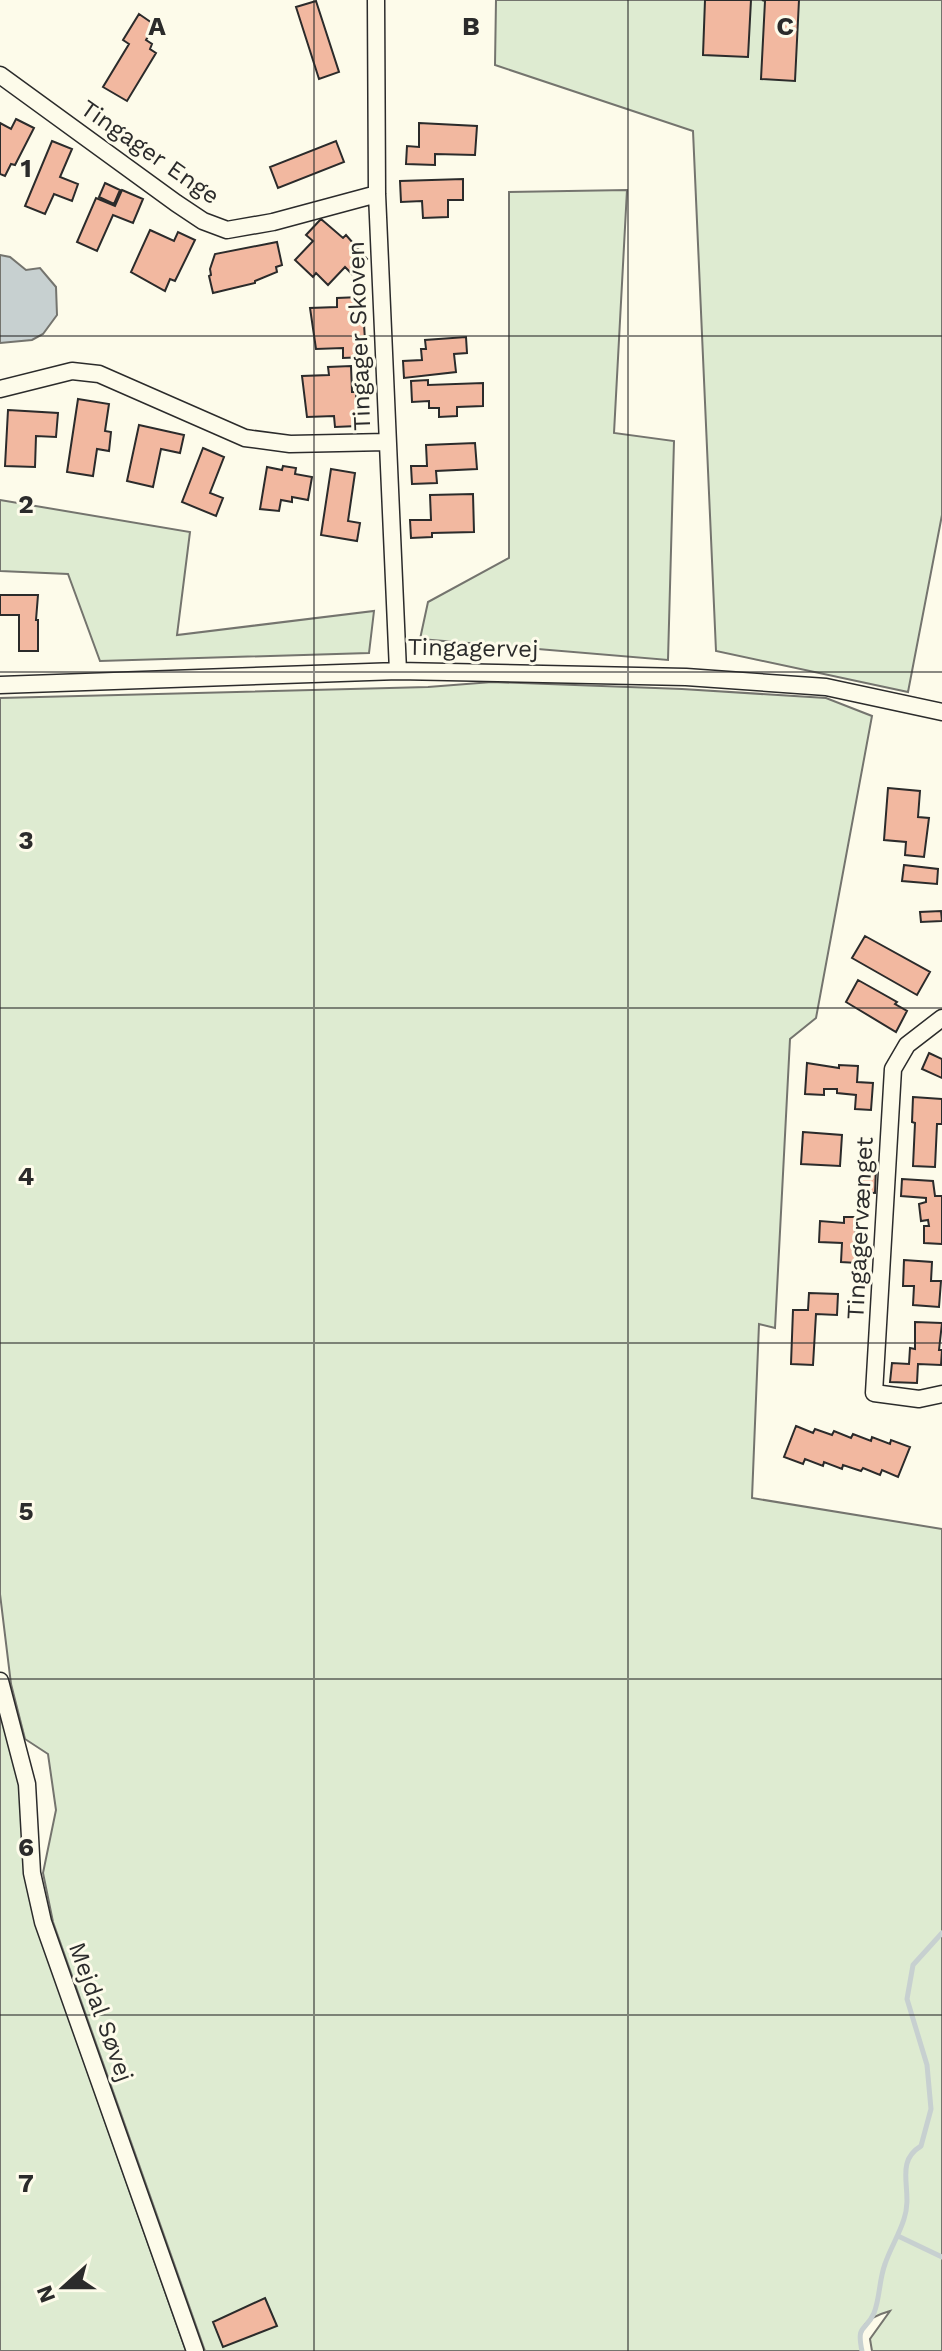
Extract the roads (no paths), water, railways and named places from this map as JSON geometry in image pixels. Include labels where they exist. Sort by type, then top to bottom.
[{"type":"street","name":"Tingager Skoven","points":[[376,0],[377,194],[398,671]]},
{"type":"street","name":"Tingager Enge","points":[[0,75],[176,203],[203,221],[227,230],[273,222],[377,194]]},
{"type":"street","points":[[0,389],[72,371],[99,374],[245,438],[290,444],[387,442]]},
{"type":"street","name":"Tingagervej","points":[[0,685],[398,671],[686,677],[826,687],[942,712]]},
{"type":"street","name":"Tingagervænget","points":[[942,1018],[907,1045],[893,1069],[874,1393],[919,1399],[942,1394]]},
{"type":"street","name":"Mejdal Søvej","points":[[0,1681],[27,1784],[32,1873],[43,1922],[195,2351]]},
{"type":"waterway","points":[[862,2351],[861,2332],[874,2313],[883,2270],[904,2219],[908,2160],[921,2146],[931,2109],[927,2065],[907,1999],[913,1965],[942,1933]]},
{"type":"waterway","points":[[898,2236],[942,2257]]}]
